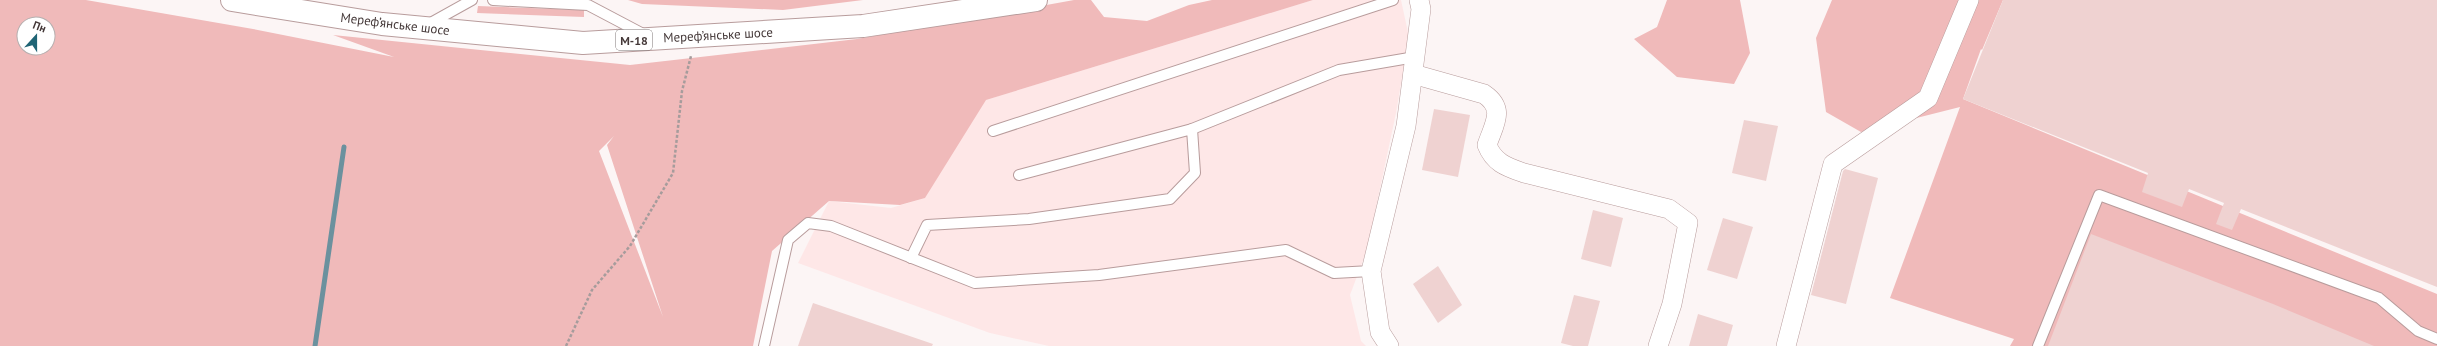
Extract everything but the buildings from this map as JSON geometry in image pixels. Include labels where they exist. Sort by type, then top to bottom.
[{"type":"highway","name":"Мереф’янське шосе","points":[[232,0],[382,24],[583,43],[863,26],[1036,0]]},
{"type":"street","points":[[1389,346],[1380,332],[1371,271],[1406,126],[1421,9],[1419,0]]},
{"type":"street","points":[[1786,346],[1833,164],[1928,98],[1969,0]]},
{"type":"street","points":[[1414,66],[1484,94],[1494,101],[1498,112],[1486,145],[1491,156],[1501,165],[1524,173],[1669,209],[1688,223],[1672,304],[1658,346]]},
{"type":"lane","points":[[421,28],[472,0]]},
{"type":"lane","points":[[493,0],[588,4],[652,39]]},
{"type":"lane","points":[[993,131],[1392,0]]},
{"type":"lane","points":[[1019,175],[1192,129],[1338,70],[1414,66]]},
{"type":"lane","points":[[911,258],[927,225],[1028,219],[1170,199],[1195,173],[1192,129]]},
{"type":"lane","points":[[2038,346],[2099,195],[2380,298],[2418,331],[2437,339]]},
{"type":"lane","points":[[764,346],[788,240],[808,224],[832,226],[975,283],[1099,275],[1286,250],[1334,273],[1371,271]]},
{"type":"path","points":[[566,346],[592,290],[630,246],[673,173],[682,91],[697,36]]},
{"type":"shaded area","points":[[0,0],[86,0],[253,29],[394,57],[333,35],[630,65],[857,39],[1074,0],[1091,0],[1104,17],[1147,21],[1189,5],[1212,0],[1313,0],[986,100],[925,198],[900,205],[829,201],[772,251],[753,346],[0,346]],"holes":[[[614,136],[607,145],[663,317],[599,151]]]},
{"type":"shaded area","points":[[628,0],[863,0],[783,10],[642,4]]},
{"type":"shaded area","points":[[1313,0],[1401,0],[1409,37],[1396,113],[1367,250],[1350,295],[1361,341],[1366,346],[1049,346],[990,333],[798,263],[829,201],[891,208],[925,198],[979,102]]},
{"type":"shaded area","points":[[1667,0],[1740,0],[1750,53],[1734,84],[1677,77],[1634,39],[1657,27]]},
{"type":"shaded area","points":[[1832,0],[2003,0],[1982,50],[1981,49],[1963,99],[2437,294],[2437,346],[2010,346],[2014,339],[1890,298],[1960,107],[1861,132],[1826,112],[1816,38]]},
{"type":"shaded area","points":[[478,6],[584,10],[584,17],[477,13]]},
{"type":"waterway","points":[[315,346],[344,147]]}]
